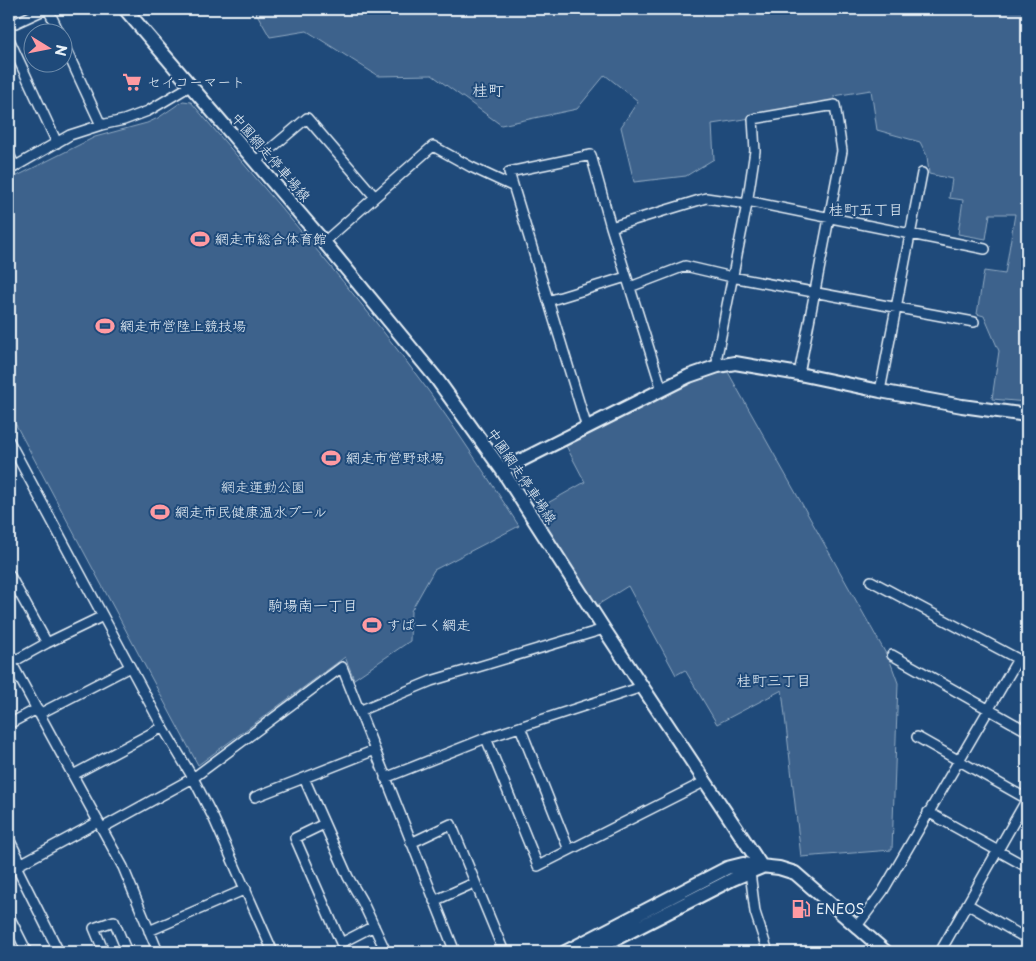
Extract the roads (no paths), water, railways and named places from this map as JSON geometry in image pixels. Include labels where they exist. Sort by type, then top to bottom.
[{"type":"main road","name":"中園網走停車場線","points":[[125,9],[324,242],[436,378],[502,470],[642,688],[706,781],[756,870]]},
{"type":"main road","points":[[502,470],[689,376],[718,366],[735,363],[962,406],[1027,415]]},
{"type":"main road","points":[[590,952],[728,868],[743,864],[756,870],[780,868],[794,873],[886,952]]},
{"type":"main road","points":[[566,952],[602,945]]},
{"type":"street","points":[[9,26],[47,9],[54,22]]},
{"type":"street","points":[[9,39],[57,143]]},
{"type":"street","points":[[72,63],[101,125]]},
{"type":"street","points":[[9,154],[12,169],[70,135],[148,112],[190,86]]},
{"type":"street","points":[[718,366],[717,356],[747,203],[755,151],[753,119],[835,105],[842,151],[799,374]]},
{"type":"street","points":[[255,162],[307,118],[375,197]]},
{"type":"street","points":[[324,242],[433,146],[471,167],[512,186]]},
{"type":"street","points":[[587,428],[509,172],[590,155],[610,228],[662,390]]},
{"type":"street","points":[[880,391],[922,172]]},
{"type":"street","points":[[610,228],[706,198],[747,203],[830,218],[985,249]]},
{"type":"street","points":[[630,287],[685,266],[732,277],[974,322]]},
{"type":"street","points":[[548,301],[626,276]]},
{"type":"street","points":[[9,441],[130,667],[193,778],[246,889],[273,952]]},
{"type":"street","points":[[9,574],[47,643]]},
{"type":"street","points":[[857,926],[882,891],[1018,659],[871,581]]},
{"type":"street","points":[[103,616],[10,663],[122,867],[158,952]]},
{"type":"street","points":[[359,711],[431,680],[604,629]]},
{"type":"street","points":[[892,654],[1027,731]]},
{"type":"street","points":[[9,724],[38,712],[130,667]]},
{"type":"street","points":[[16,867],[193,778],[342,667],[455,952]]},
{"type":"street","points":[[385,778],[486,738],[642,688]]},
{"type":"street","points":[[72,775],[163,727]]},
{"type":"street","points":[[520,727],[569,850]]},
{"type":"street","points":[[917,737],[1027,799],[940,952]]},
{"type":"street","points":[[486,738],[538,866],[706,781]]},
{"type":"street","points":[[255,798],[375,750]]},
{"type":"street","points":[[304,778],[354,890],[364,904],[386,952]]},
{"type":"street","points":[[928,812],[1027,867]]},
{"type":"street","points":[[324,824],[295,838],[341,943],[374,926]]},
{"type":"street","points":[[411,843],[451,824],[504,952]]},
{"type":"street","points":[[9,839],[16,867],[59,952]]},
{"type":"street","points":[[756,870],[756,912],[768,952]]},
{"type":"street","points":[[434,901],[474,883]]},
{"type":"street","points":[[149,931],[246,889]]},
{"type":"street","points":[[967,904],[1027,939]]},
{"type":"street","points":[[9,916],[27,952]]},
{"type":"street","points":[[104,952],[94,928],[114,921],[127,952]]},
{"type":"place","name":"セイコーマート","points":[[132,82]]},
{"type":"place","name":"網走市総合体育館","points":[[200,239]]},
{"type":"place","name":"網走市営陸上競技場","points":[[105,326]]},
{"type":"place","name":"網走市営野球場","points":[[331,458]]},
{"type":"place","name":"網走市民健康温水プール","points":[[160,512]]},
{"type":"place","name":"すぱーく網走","points":[[372,625]]},
{"type":"place","name":"ENEOS","points":[[801,909]]},
{"type":"district","name":"桂町","points":[[488,90]]},
{"type":"district","name":"桂町五丁目","points":[[866,210]]},
{"type":"district","name":"駒場南一丁目","points":[[313,606]]},
{"type":"district","name":"桂町三丁目","points":[[774,681]]},
{"type":"park label","name":"網走運動公園","points":[[263,487]]}]
